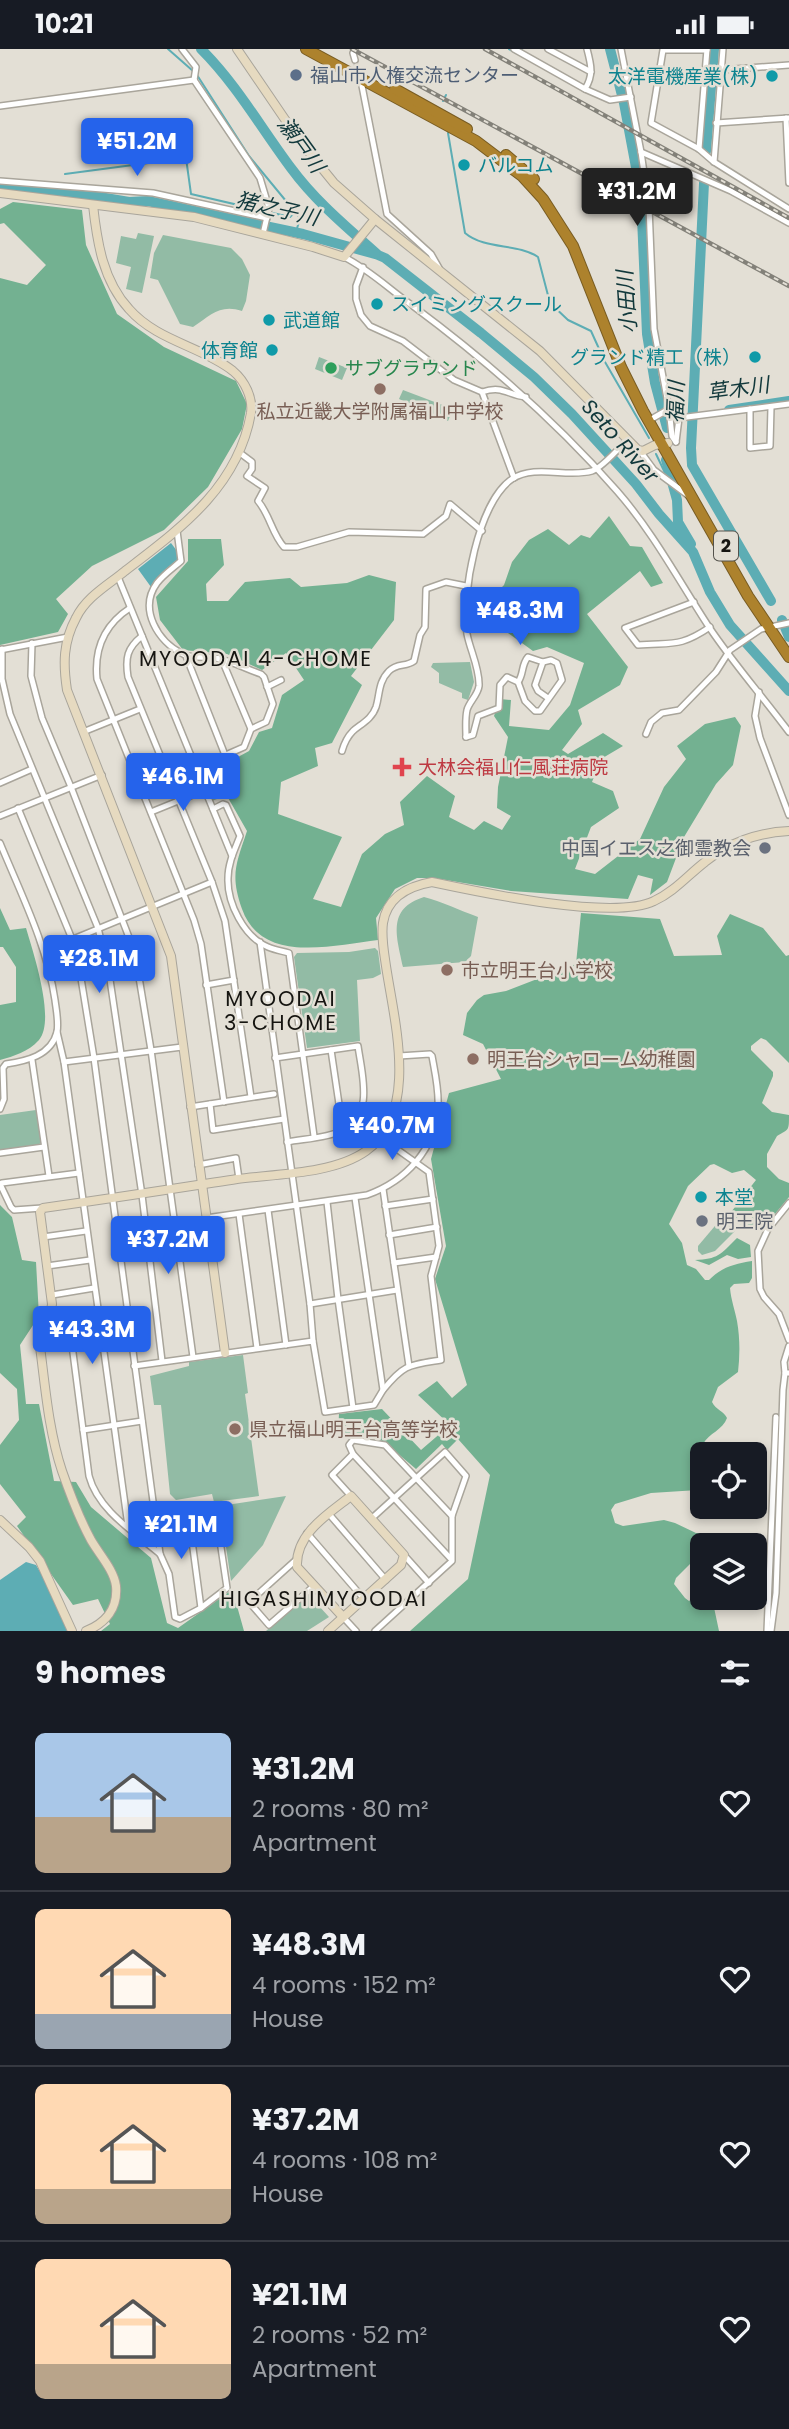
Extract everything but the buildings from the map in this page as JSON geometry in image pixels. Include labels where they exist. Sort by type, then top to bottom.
[{"type":"highway","name":"2","points":[[306,49],[476,141],[536,190],[556,216],[573,246],[621,367],[654,418]]},
{"type":"highway","name":"2","points":[[320,49],[481,137],[507,155],[540,186],[567,223],[584,255],[623,354],[654,418],[776,626],[789,657]]},
{"type":"highway","name":"2","points":[[668,443],[691,498],[789,646]]},
{"type":"street","points":[[182,49],[196,67],[195,77],[260,178],[269,208],[263,232]]},
{"type":"street","points":[[237,49],[316,162],[334,183],[374,221],[540,351],[626,441],[640,451],[654,470],[691,498]]},
{"type":"street","points":[[355,49],[355,60]]},
{"type":"street","points":[[514,49],[610,100],[630,97]]},
{"type":"street","points":[[528,57],[533,49]]},
{"type":"street","points":[[585,89],[591,80],[587,49]]},
{"type":"street","points":[[621,49],[641,152],[649,211],[654,329],[672,436],[668,443],[640,451]]},
{"type":"street","points":[[714,162],[723,49]]},
{"type":"street","points":[[552,50],[591,72]]},
{"type":"street","points":[[699,149],[707,50],[663,50],[651,123],[699,149],[714,162],[789,209]]},
{"type":"street","points":[[721,70],[789,65]]},
{"type":"street","points":[[0,106],[195,77]]},
{"type":"street","points":[[362,86],[387,214],[430,254],[441,271]]},
{"type":"street","points":[[716,123],[787,118],[789,183]]},
{"type":"street","points":[[641,152],[731,191],[789,223]]},
{"type":"street","points":[[0,181],[153,193],[267,218]]},
{"type":"street","points":[[59,198],[60,185]]},
{"type":"street","points":[[0,193],[59,198],[194,218],[263,232],[345,256],[363,267],[453,336],[526,397],[569,438],[617,491],[655,541],[710,627],[789,732]]},
{"type":"street","points":[[93,205],[107,274],[128,309],[153,329],[225,366],[241,379],[251,402],[248,427],[240,453],[212,495],[177,531],[92,596],[76,616],[63,655],[67,690],[171,956],[225,1353]]},
{"type":"street","points":[[345,256],[374,221]]},
{"type":"street","points":[[363,267],[356,286],[356,299],[361,315],[370,325],[402,341],[454,380],[482,392],[503,389],[516,396],[526,397]]},
{"type":"street","points":[[482,392],[514,478]]},
{"type":"street","points":[[668,443],[679,418],[789,404]]},
{"type":"street","points":[[750,409],[750,448],[770,446],[771,407]]},
{"type":"street","points":[[654,418],[668,410]]},
{"type":"street","points":[[518,682],[523,676],[523,663],[528,657],[557,663],[562,680],[540,711],[535,711],[525,701],[518,682],[507,677],[502,681],[499,692],[499,708],[478,716],[473,735],[466,737],[467,708],[479,687],[473,651],[467,636],[466,586],[492,503],[502,488],[514,478],[533,473],[591,471],[597,469],[626,441]]},
{"type":"street","points":[[240,453],[252,462],[247,476],[265,488],[258,501],[268,512],[279,542],[284,547],[297,547],[349,531],[423,534],[446,516],[450,504],[482,531]]},
{"type":"street","points":[[177,531],[181,561],[156,583],[150,613],[154,627],[163,640],[186,656],[222,660],[261,674],[273,704],[266,722],[251,729],[244,747],[196,768]]},
{"type":"street","points":[[118,577],[232,856]]},
{"type":"street","points":[[342,751],[353,731],[364,724],[376,707],[381,683],[388,673],[397,665],[409,665],[414,661],[420,635],[425,627],[426,589],[446,583],[466,586]]},
{"type":"street","points":[[694,602],[625,628],[627,633],[638,645],[665,645],[691,640],[710,627]]},
{"type":"street","points":[[130,608],[106,631],[98,647],[97,679],[185,894],[201,944],[224,1102]]},
{"type":"street","points":[[646,734],[651,723],[662,713],[679,710],[716,672],[728,651],[776,626]]},
{"type":"street","points":[[142,636],[132,644],[125,663],[128,677],[212,882],[225,921],[251,1097]]},
{"type":"street","points":[[68,637],[1,649],[1,679],[10,714],[97,928],[109,973],[142,1195],[162,1361]]},
{"type":"street","points":[[32,643],[31,676],[42,718],[124,919],[135,953],[193,1357]]},
{"type":"street","points":[[186,656],[225,755]]},
{"type":"street","points":[[222,660],[251,729]]},
{"type":"street","points":[[543,662],[535,685],[538,691],[548,698]]},
{"type":"street","points":[[267,687],[281,680]]},
{"type":"street","points":[[759,691],[755,716],[757,727],[789,815]]},
{"type":"street","points":[[83,732],[140,709]]},
{"type":"street","points":[[0,783],[32,769]]},
{"type":"street","points":[[0,816],[102,775]]},
{"type":"street","points":[[151,812],[205,790]]},
{"type":"street","points":[[213,809],[226,805],[240,836],[228,877],[229,893],[239,917],[246,930],[266,947],[289,953],[314,1136]]},
{"type":"street","points":[[18,808],[72,939],[79,966],[94,1058],[160,1554],[169,1574],[175,1616],[180,1619],[201,1608],[227,1588],[215,1507],[155,1515]]},
{"type":"street","points":[[79,1173],[1,1183],[14,1210],[291,1173],[352,1159],[367,1151],[380,1139],[396,1107],[399,1056],[383,942],[383,922],[390,904],[402,892],[416,885],[432,882],[541,902],[640,907],[668,894],[722,849],[743,840],[789,831]]},
{"type":"street","points":[[0,843],[52,977],[57,1032],[64,1062],[128,1527]]},
{"type":"street","points":[[44,951],[212,882]]},
{"type":"street","points":[[225,921],[239,917]]},
{"type":"street","points":[[260,942],[313,1341],[325,1412],[374,1405],[397,1374],[409,1366],[441,1360],[431,1276],[439,1247],[429,1172],[384,1140]]},
{"type":"street","points":[[206,985],[234,980]]},
{"type":"street","points":[[0,1109],[4,1098],[3,1068],[6,1064],[32,1060],[51,1044],[57,1032]]},
{"type":"street","points":[[275,1058],[358,1046],[365,1095],[362,1109],[356,1119],[343,1131],[287,1142]]},
{"type":"street","points":[[64,1062],[182,1048]]},
{"type":"street","points":[[331,1050],[343,1131]]},
{"type":"street","points":[[206,1218],[355,1198],[383,1189],[404,1176],[416,1163],[433,1132],[437,1117],[438,1091],[430,1054],[399,1056]]},
{"type":"street","points":[[32,1060],[49,1176]]},
{"type":"street","points":[[190,1107],[274,1094]]},
{"type":"street","points":[[210,1104],[213,1131],[284,1119]]},
{"type":"street","points":[[0,1153],[44,1147]]},
{"type":"street","points":[[198,1165],[236,1158],[239,1179]]},
{"type":"street","points":[[383,1189],[409,1366]]},
{"type":"street","points":[[355,1198],[383,1390]]},
{"type":"street","points":[[385,1206],[433,1199]]},
{"type":"street","points":[[327,1202],[354,1408]]},
{"type":"street","points":[[789,1203],[768,1230],[758,1251],[760,1289],[779,1314],[789,1340]]},
{"type":"street","points":[[43,1207],[40,1212],[52,1295],[52,1314],[49,1325],[39,1339],[53,1435],[61,1469],[90,1537],[114,1578],[116,1587],[114,1605],[109,1616],[102,1624],[86,1631]]},
{"type":"street","points":[[268,1210],[286,1345]]},
{"type":"street","points":[[239,1214],[257,1348]]},
{"type":"street","points":[[389,1235],[437,1227]]},
{"type":"street","points":[[43,1237],[86,1231]]},
{"type":"street","points":[[394,1263],[436,1257]]},
{"type":"street","points":[[47,1266],[90,1260]]},
{"type":"street","points":[[52,1295],[94,1289]]},
{"type":"street","points":[[310,1304],[397,1290]]},
{"type":"street","points":[[49,1325],[127,1313]]},
{"type":"street","points":[[69,1322],[93,1490],[100,1501],[160,1554]]},
{"type":"street","points":[[134,1366],[313,1341]]},
{"type":"street","points":[[769,1631],[776,1593],[787,1373],[784,1362],[789,1346]]},
{"type":"street","points":[[769,1631],[776,1417]]},
{"type":"street","points":[[83,1430],[142,1421]]},
{"type":"street","points":[[775,1435],[780,1476]]},
{"type":"street","points":[[452,1516],[385,1445],[353,1440],[349,1445],[353,1454],[452,1561]]},
{"type":"street","points":[[371,1519],[444,1452],[466,1476],[452,1516],[452,1561],[375,1631]]},
{"type":"street","points":[[353,1454],[332,1475],[429,1583]]},
{"type":"street","points":[[771,1520],[779,1491]]},
{"type":"street","points":[[351,1496],[307,1533],[297,1554],[297,1567],[356,1631]]},
{"type":"street","points":[[188,1511],[201,1608]]},
{"type":"street","points":[[329,1514],[386,1580]]},
{"type":"street","points":[[0,1521],[40,1562],[72,1631]]},
{"type":"street","points":[[307,1533],[364,1599]]},
{"type":"street","points":[[328,1631],[401,1565],[404,1555]]},
{"type":"street","points":[[297,1559],[249,1602],[269,1625],[314,1586]]},
{"type":"green space","points":[[13,202],[82,210],[86,245],[117,314],[164,347],[236,381],[247,404],[242,429],[208,487],[164,530],[92,566],[56,599],[68,614],[58,632],[0,645],[0,278],[27,285],[46,265],[4,223],[0,224],[0,209]]},
{"type":"green space","points":[[138,233],[154,236],[142,293],[126,289],[131,267],[116,263],[121,236],[136,239]]},
{"type":"green space","points":[[163,235],[231,248],[242,259],[250,275],[242,311],[222,310],[193,327],[180,324],[158,280],[150,278],[154,253]]},
{"type":"green space","name":"サブグラウンド","points":[[319,357],[347,368],[342,380],[315,369]]},
{"type":"green space","points":[[403,390],[453,409],[448,421],[399,399]]},
{"type":"green space","points":[[609,516],[630,546],[642,547],[663,583],[651,587],[640,571],[587,614],[628,667],[620,685],[578,710],[582,724],[562,750],[568,754],[603,733],[623,746],[601,759],[592,782],[613,791],[619,808],[591,827],[575,869],[595,874],[640,839],[664,787],[686,759],[677,746],[705,724],[735,717],[741,726],[733,765],[716,784],[684,837],[667,882],[650,895],[653,879],[638,875],[628,899],[511,891],[434,878],[417,878],[395,889],[376,918],[378,940],[301,947],[282,945],[265,938],[252,927],[238,897],[236,870],[247,831],[227,796],[238,757],[249,751],[259,732],[272,728],[282,695],[304,680],[286,653],[262,670],[227,654],[183,650],[160,620],[156,597],[188,561],[188,539],[221,539],[224,565],[206,584],[207,601],[228,601],[245,582],[290,578],[301,587],[347,583],[369,575],[396,582],[394,620],[351,676],[362,685],[332,743],[315,748],[318,766],[281,782],[278,814],[342,837],[313,899],[341,907],[362,854],[385,834],[404,825],[400,802],[427,776],[455,796],[449,817],[474,830],[484,821],[502,830],[511,816],[497,808],[498,787],[508,737],[494,716],[500,699],[511,700],[509,726],[549,730],[570,705],[584,663],[547,647],[533,651],[508,633],[508,617],[480,610],[504,585],[512,562],[529,540],[548,529],[569,545],[581,535],[590,538]]},
{"type":"green space","points":[[470,662],[474,682],[468,700],[462,698],[462,693],[439,683],[439,673],[431,667],[433,663]]},
{"type":"green space","points":[[236,754],[227,795],[212,801],[200,771]]},
{"type":"green space","points":[[424,897],[478,917],[471,956],[465,962],[403,967],[397,935],[399,917],[412,902]]},
{"type":"green space","points":[[0,908],[10,930],[26,928],[42,986],[45,1017],[44,1030],[35,1044],[21,1053],[0,1060],[0,1005],[16,1002],[16,967],[3,947],[0,947]]},
{"type":"green space","points":[[581,913],[660,919],[674,956],[722,955],[717,936],[730,914],[763,928],[786,956],[789,955],[789,1063],[761,1038],[751,1046],[751,1050],[773,1072],[762,1103],[772,1112],[789,1115],[788,1129],[777,1136],[767,1154],[767,1167],[779,1179],[789,1183],[789,1197],[765,1226],[738,1224],[728,1216],[756,1180],[744,1170],[732,1173],[714,1164],[688,1186],[669,1224],[682,1243],[687,1265],[696,1269],[705,1280],[729,1267],[752,1261],[752,1278],[749,1283],[734,1284],[730,1288],[739,1334],[738,1372],[718,1387],[712,1402],[727,1418],[705,1442],[690,1442],[690,1491],[651,1493],[615,1504],[611,1510],[615,1523],[623,1526],[664,1520],[696,1533],[690,1533],[690,1564],[676,1578],[674,1584],[690,1600],[690,1610],[715,1610],[719,1631],[410,1631],[468,1579],[490,1475],[458,1439],[447,1450],[442,1444],[416,1469],[383,1441],[338,1432],[339,1414],[382,1409],[421,1450],[450,1425],[418,1395],[437,1381],[452,1398],[467,1385],[435,1279],[446,1246],[431,1159],[449,1093],[501,1079],[483,1044],[463,1035],[467,1013],[484,995],[506,991],[576,964]]},
{"type":"green space","points":[[375,948],[378,951],[381,974],[357,980],[360,1041],[307,1048],[294,957],[297,953],[349,952]]},
{"type":"green space","points":[[36,1110],[41,1142],[38,1146],[0,1151],[0,1115]]},
{"type":"green space","points":[[0,1205],[12,1217],[22,1260],[36,1262],[39,1316],[20,1345],[26,1404],[39,1404],[54,1481],[76,1482],[91,1507],[151,1558],[167,1623],[178,1628],[229,1592],[237,1606],[244,1631],[101,1631],[110,1624],[98,1599],[73,1605],[17,1526],[26,1517],[0,1484],[0,1445],[19,1420],[17,1389],[0,1373]]},
{"type":"green space","points":[[720,1220],[736,1230],[715,1251],[702,1255],[698,1246]]},
{"type":"green space","points":[[737,1238],[750,1245],[751,1257],[738,1259],[727,1255],[709,1265],[695,1260],[718,1255]]},
{"type":"green space","points":[[243,1355],[248,1393],[245,1394],[259,1496],[214,1502],[212,1494],[176,1500],[170,1494],[161,1405],[154,1405],[150,1376],[189,1366],[189,1362]]},
{"type":"green space","points":[[286,1496],[263,1545],[231,1581],[220,1506]]},
{"type":"green space","points":[[308,1594],[329,1617],[307,1631],[266,1631]]},
{"type":"water","points":[[171,543],[177,551],[177,560],[151,587],[138,569]]},
{"type":"water","points":[[26,1562],[36,1565],[68,1631],[0,1631],[0,1580]]},
{"type":"waterway","points":[[168,49],[193,71]]},
{"type":"waterway","name":"Seto River","points":[[201,49],[226,77],[291,168],[344,225],[378,255],[481,333],[534,377],[572,414],[693,552],[710,592],[730,625],[789,691]]},
{"type":"waterway","points":[[509,49],[520,55]]},
{"type":"waterway","name":"小田川","points":[[610,49],[624,103],[641,194],[647,334],[655,383],[667,428]]},
{"type":"waterway","name":"福川","points":[[706,151],[714,49]]},
{"type":"waterway","points":[[197,75],[249,156],[300,218],[296,232]]},
{"type":"waterway","points":[[443,101],[446,95]]},
{"type":"waterway","points":[[448,133],[465,233],[482,242],[521,250],[538,257],[550,303],[568,320],[591,331],[605,362],[649,438]]},
{"type":"waterway","points":[[65,174],[186,158],[191,194],[290,217],[294,213]]},
{"type":"waterway","name":"福川","points":[[704,183],[692,465],[771,601]]},
{"type":"waterway","name":"猪之子川","points":[[0,187],[70,192],[129,202],[148,201],[303,234],[375,254]]},
{"type":"waterway","name":"草木川","points":[[729,410],[789,401]]},
{"type":"waterway","points":[[656,454],[666,475]]},
{"type":"waterway","name":"小田川","points":[[666,460],[677,500],[678,522],[691,544]]},
{"type":"waterway","name":"小田川","points":[[670,484],[676,496]]},
{"type":"waterway","name":"福川","points":[[782,620],[789,637]]},
{"type":"tunnel","points":[[355,60],[359,77]]},
{"type":"railway","points":[[352,49],[789,286]]},
{"type":"railway","points":[[485,49],[789,218]]},
{"type":"place","name":"福山市人権交流センター","points":[[296,75]]},
{"type":"place","name":"太洋電機産業(株)","points":[[772,76]]},
{"type":"place","name":"バルコム","points":[[464,165]]},
{"type":"place","name":"スイミングスクール","points":[[377,304]]},
{"type":"place","name":"武道館","points":[[269,320]]},
{"type":"place","name":"体育館","points":[[272,350]]},
{"type":"place","name":"グランド精工（株）","points":[[755,357]]},
{"type":"place","name":"サブグラウンド","points":[[331,368]]},
{"type":"place","name":"私立近畿大学附属福山中学校","points":[[380,389]]},
{"type":"place","name":"大林会福山仁風荘病院","points":[[402,767]]},
{"type":"place","name":"中国イエス之御霊教会","points":[[765,848]]},
{"type":"place","name":"市立明王台小学校","points":[[447,970]]},
{"type":"place","name":"明王台シャローム幼稚園","points":[[473,1059]]},
{"type":"place","name":"本堂","points":[[701,1197]]},
{"type":"place","name":"明王院","points":[[702,1221]]},
{"type":"place","name":"県立福山明王台高等学校","points":[[235,1429]]},
{"type":"district","name":"MYOODAI 4-CHOME","points":[[256,659]]},
{"type":"district","name":"MYOODAI 3-CHOME","points":[[281,1011]]},
{"type":"district","name":"HIGASHIMYOODAI","points":[[324,1599]]},
{"type":"water label","name":"瀬戸川","points":[[301,145]]}]
